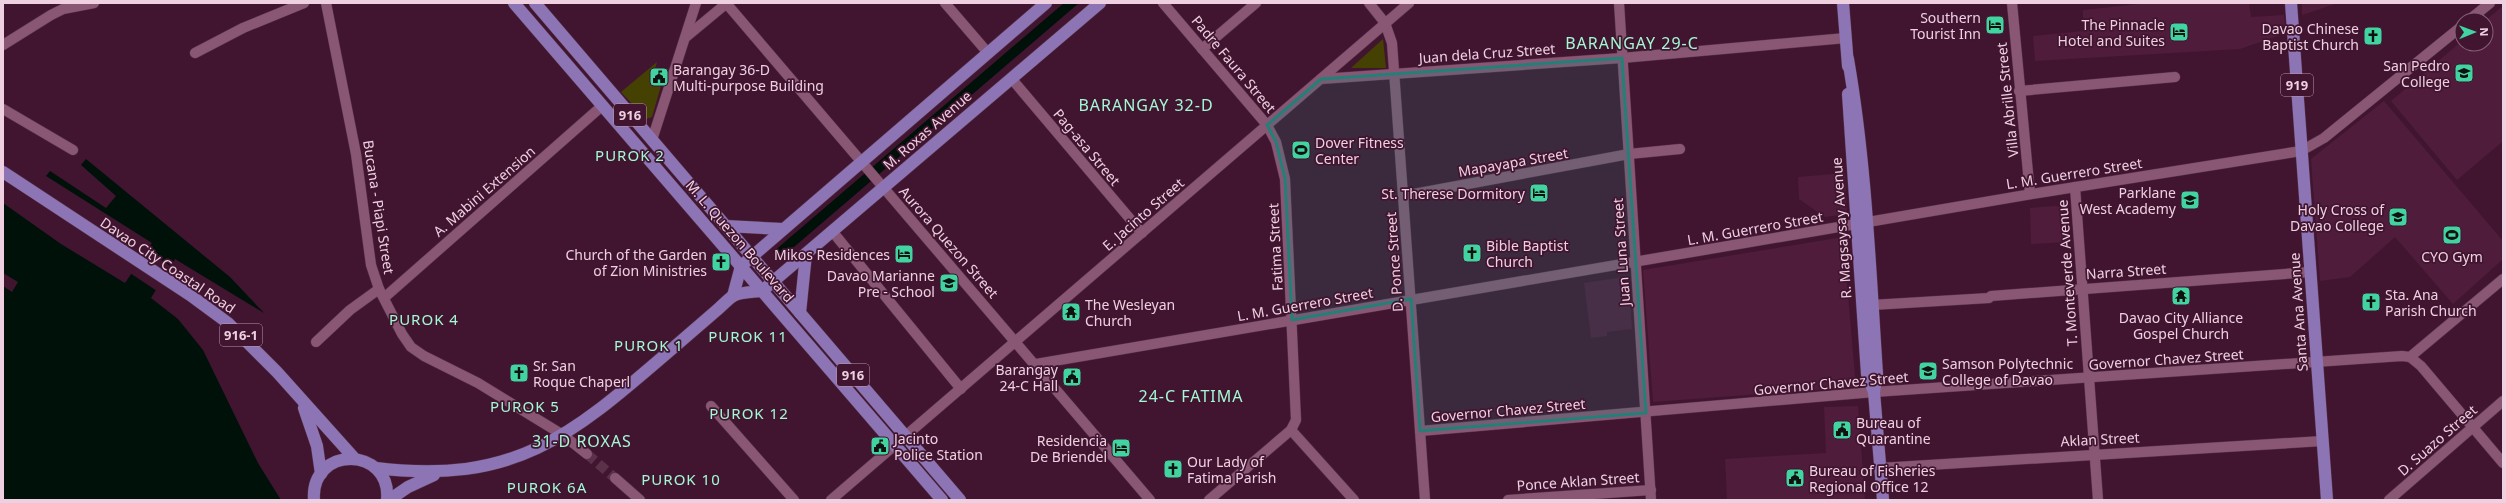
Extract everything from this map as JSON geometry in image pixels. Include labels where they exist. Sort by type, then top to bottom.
[{"type":"main road","name":"M. L. Quezon Boulevard","points":[[514,3],[942,500]]},
{"type":"main road","name":"M. L. Quezon Boulevard","points":[[535,3],[960,500]]},
{"type":"main road","name":"M. Roxas Avenue","points":[[741,266],[1046,3]]},
{"type":"main road","name":"M. Roxas Avenue","points":[[762,291],[1100,3]]},
{"type":"main road","name":"R. Magsaysay Avenue","points":[[1843,3],[1848,59],[1857,112],[1867,374],[1874,392]]},
{"type":"main road","name":"Santa Ana Avenue","points":[[2291,3],[2327,500]]},
{"type":"main road","name":"Davao City Coastal Road","points":[[3,172],[170,281],[228,323],[277,372],[301,401],[355,459]]},
{"type":"main road","name":"R. Magsaysay Avenue","points":[[1861,224],[1872,305],[1877,374],[1874,392],[1883,500]]},
{"type":"main road","points":[[726,226],[783,229]]},
{"type":"main road","points":[[800,313],[806,254]]},
{"type":"main road","points":[[733,296],[741,266]]},
{"type":"main road","points":[[376,468],[440,473],[473,469],[504,462],[534,450],[563,435],[619,396],[733,296],[762,291]]},
{"type":"main road","name":"Davao City Coastal Road","points":[[301,401],[315,436],[320,474]]},
{"type":"main road","points":[[320,474],[336,462],[355,459]]},
{"type":"main road","name":"916-1","points":[[355,459],[366,462],[376,468]]},
{"type":"main road","points":[[376,468],[384,480],[388,500],[413,484],[440,473]]},
{"type":"main road","name":"916-1","points":[[314,500],[314,487],[320,474]]},
{"type":"street","points":[[3,45],[63,9],[94,3]]},
{"type":"street","points":[[195,53],[243,28],[304,3]]},
{"type":"street","name":"Bucana - Piapi Street","points":[[326,3],[355,147],[371,265],[382,293],[399,328],[411,347],[424,356],[478,383],[563,435],[587,454]]},
{"type":"street","points":[[652,140],[696,3]]},
{"type":"street","points":[[686,36],[726,3]]},
{"type":"street","name":"Aurora Quezon Street","points":[[726,3],[883,188],[1017,341],[1150,500]]},
{"type":"street","points":[[944,3],[988,53]]},
{"type":"street","name":"Padre Faura Street","points":[[1163,3],[1267,125]]},
{"type":"street","points":[[1202,49],[1256,3]]},
{"type":"street","name":"D. Ponce Street","points":[[1369,3],[1385,23],[1392,43],[1425,500]]},
{"type":"street","name":"E. Jacinto Street","points":[[831,500],[962,389],[1409,3]]},
{"type":"street","name":"Juan Luna Street","points":[[1619,3],[1651,495]]},
{"type":"street","name":"Villa Abrille Street","points":[[2012,3],[2019,91],[2030,194]]},
{"type":"street","points":[[2479,12],[2490,3]]},
{"type":"street","name":"L. M. Guerrero Street","points":[[1036,364],[2030,194],[2302,151],[2324,138],[2454,32]]},
{"type":"street","name":"Juan dela Cruz Street","points":[[1321,79],[1622,58],[1846,38]]},
{"type":"street","points":[[2019,91],[2175,77]]},
{"type":"street","name":"Pag-asa Street","points":[[1011,78],[1142,233]]},
{"type":"street","name":"A. Mabini Extension","points":[[316,342],[350,310],[382,293],[602,106]]},
{"type":"street","points":[[3,109],[73,150]]},
{"type":"street","name":"Fatima Street","points":[[1209,500],[1291,430],[1298,415],[1285,179],[1276,142],[1267,125]]},
{"type":"street","name":"Mapayapa Street","points":[[1403,196],[1629,154],[1680,149]]},
{"type":"street","name":"T. Monteverde Avenue","points":[[2075,187],[2098,500]]},
{"type":"street","points":[[832,231],[962,389]]},
{"type":"street","name":"Narra Street","points":[[1872,305],[1989,298],[1991,296],[2082,288],[2310,272]]},
{"type":"street","points":[[2503,279],[2410,357],[2421,366],[2503,463]]},
{"type":"street","name":"Governor Chavez Street","points":[[1420,431],[1646,413],[1874,392],[2396,356],[2410,357]]},
{"type":"street","name":"D. Suazo Street","points":[[2388,500],[2503,401]]},
{"type":"street","points":[[711,406],[794,500]]},
{"type":"street","points":[[1291,430],[1354,500]]},
{"type":"street","name":"Aklan Street","points":[[1880,468],[2323,440]]},
{"type":"street","points":[[615,478],[640,500]]},
{"type":"street","name":"Ponce Aklan Street","points":[[1508,500],[1651,495]]},
{"type":"highlighted area","points":[[1622,58],[1646,413],[1420,431],[1411,299],[1292,320],[1285,179],[1276,142],[1267,125],[1321,79]]},
{"type":"shaded area","points":[[1064,3],[1079,3],[780,259],[773,252]]},
{"type":"shaded area","name":"The Pinnacle Hotel and Suites","points":[[2148,3],[2249,3],[2251,17],[2284,15],[2286,33],[2240,49],[2035,61],[2033,36],[2083,31],[2083,10]]},
{"type":"shaded area","points":[[2302,3],[2338,3],[2302,15]]},
{"type":"shaded area","name":"San Pedro College","points":[[2503,6],[2503,141],[2457,180],[2391,101],[2454,48],[2454,52],[2494,52],[2494,13]]},
{"type":"shaded area","points":[[1383,39],[1386,68],[1351,68]]},
{"type":"shaded area","points":[[657,62],[651,82],[661,86],[652,117],[646,119],[621,92]]},
{"type":"shaded area","name":"Holy Cross of Davao College","points":[[2384,101],[2503,241],[2503,259],[2453,304],[2395,237],[2350,277],[2320,281],[2311,159]]},
{"type":"shaded area","points":[[86,159],[230,277],[264,313],[175,259],[151,298],[178,319],[203,350],[258,463],[281,500],[3,500],[3,203],[61,244],[125,283],[152,243],[46,176],[50,171],[106,208],[116,196],[81,165]]},
{"type":"shaded area","points":[[1845,173],[1847,214],[1825,217],[1799,199],[1798,177]]},
{"type":"shaded area","points":[[2060,207],[2066,212],[2067,242],[2031,244],[2030,208]]},
{"type":"shaded area","points":[[1843,237],[1856,387],[1653,402],[1643,270]]},
{"type":"shaded area","points":[[1629,276],[1632,329],[1607,332],[1607,336],[1591,338],[1584,283]]},
{"type":"shaded area","name":"Bureau of Fisheries Regional Office 12","points":[[1858,406],[1865,500],[1727,500],[1725,459],[1826,453],[1824,407]]},
{"type":"pier","points":[[145,250],[172,267],[157,291],[130,273]]},
{"type":"pier","points":[[3,273],[18,282],[12,292],[3,286]]},
{"type":"tunnel","points":[[587,454],[615,478]]},
{"type":"place","name":"Southern Tourist Inn","points":[[1995,25]]},
{"type":"place","name":"The Pinnacle Hotel and Suites","points":[[2179,32]]},
{"type":"place","name":"Davao Chinese Baptist Church","points":[[2373,36]]},
{"type":"place","name":"San Pedro College","points":[[2464,73]]},
{"type":"place","name":"Barangay 36-D Multi-purpose Building","points":[[659,77]]},
{"type":"place","name":"Dover Fitness Center","points":[[1301,150]]},
{"type":"place","name":"St. Therese Dormitory","points":[[1539,193]]},
{"type":"place","name":"Parklane West Academy","points":[[2190,200]]},
{"type":"place","name":"Holy Cross of Davao College","points":[[2398,217]]},
{"type":"place","name":"CYO Gym","points":[[2452,235]]},
{"type":"place","name":"Bible Baptist Church","points":[[1472,253]]},
{"type":"place","name":"Mikos Residences","points":[[904,254]]},
{"type":"place","name":"Church of the Garden of Zion Ministries","points":[[721,262]]},
{"type":"place","name":"Davao Marianne Pre - School","points":[[949,283]]},
{"type":"place","name":"Davao City Alliance Gospel Church","points":[[2181,296]]},
{"type":"place","name":"Sta. Ana Parish Church","points":[[2371,302]]},
{"type":"place","name":"The Wesleyan Church","points":[[1071,312]]},
{"type":"place","name":"Samson Polytechnic College of Davao","points":[[1928,371]]},
{"type":"place","name":"Sr. San Roque Chaperl","points":[[519,373]]},
{"type":"place","name":"Barangay 24-C Hall","points":[[1072,377]]},
{"type":"place","name":"Bureau of Quarantine","points":[[1842,430]]},
{"type":"place","name":"Jacinto Police Station","points":[[880,446]]},
{"type":"place","name":"Residencia De Briendel","points":[[1121,448]]},
{"type":"place","name":"Our Lady of Fatima Parish","points":[[1173,469]]},
{"type":"place","name":"Bureau of Fisheries Regional Office 12","points":[[1795,478]]},
{"type":"district","name":"BARANGAY 29-C","points":[[1632,43]]},
{"type":"district","name":"BARANGAY 32-D","points":[[1146,105]]},
{"type":"district","name":"PUROK 2","points":[[630,155]]},
{"type":"district","name":"PUROK 4","points":[[424,319]]},
{"type":"district","name":"PUROK 11","points":[[748,336]]},
{"type":"district","name":"PUROK 1","points":[[649,345]]},
{"type":"district","name":"24-C FATIMA","points":[[1191,396]]},
{"type":"district","name":"PUROK 5","points":[[525,406]]},
{"type":"district","name":"PUROK 12","points":[[749,413]]},
{"type":"district","name":"31-D ROXAS","points":[[582,441]]},
{"type":"district","name":"PUROK 10","points":[[681,479]]},
{"type":"district","name":"PUROK 6A","points":[[547,487]]}]
